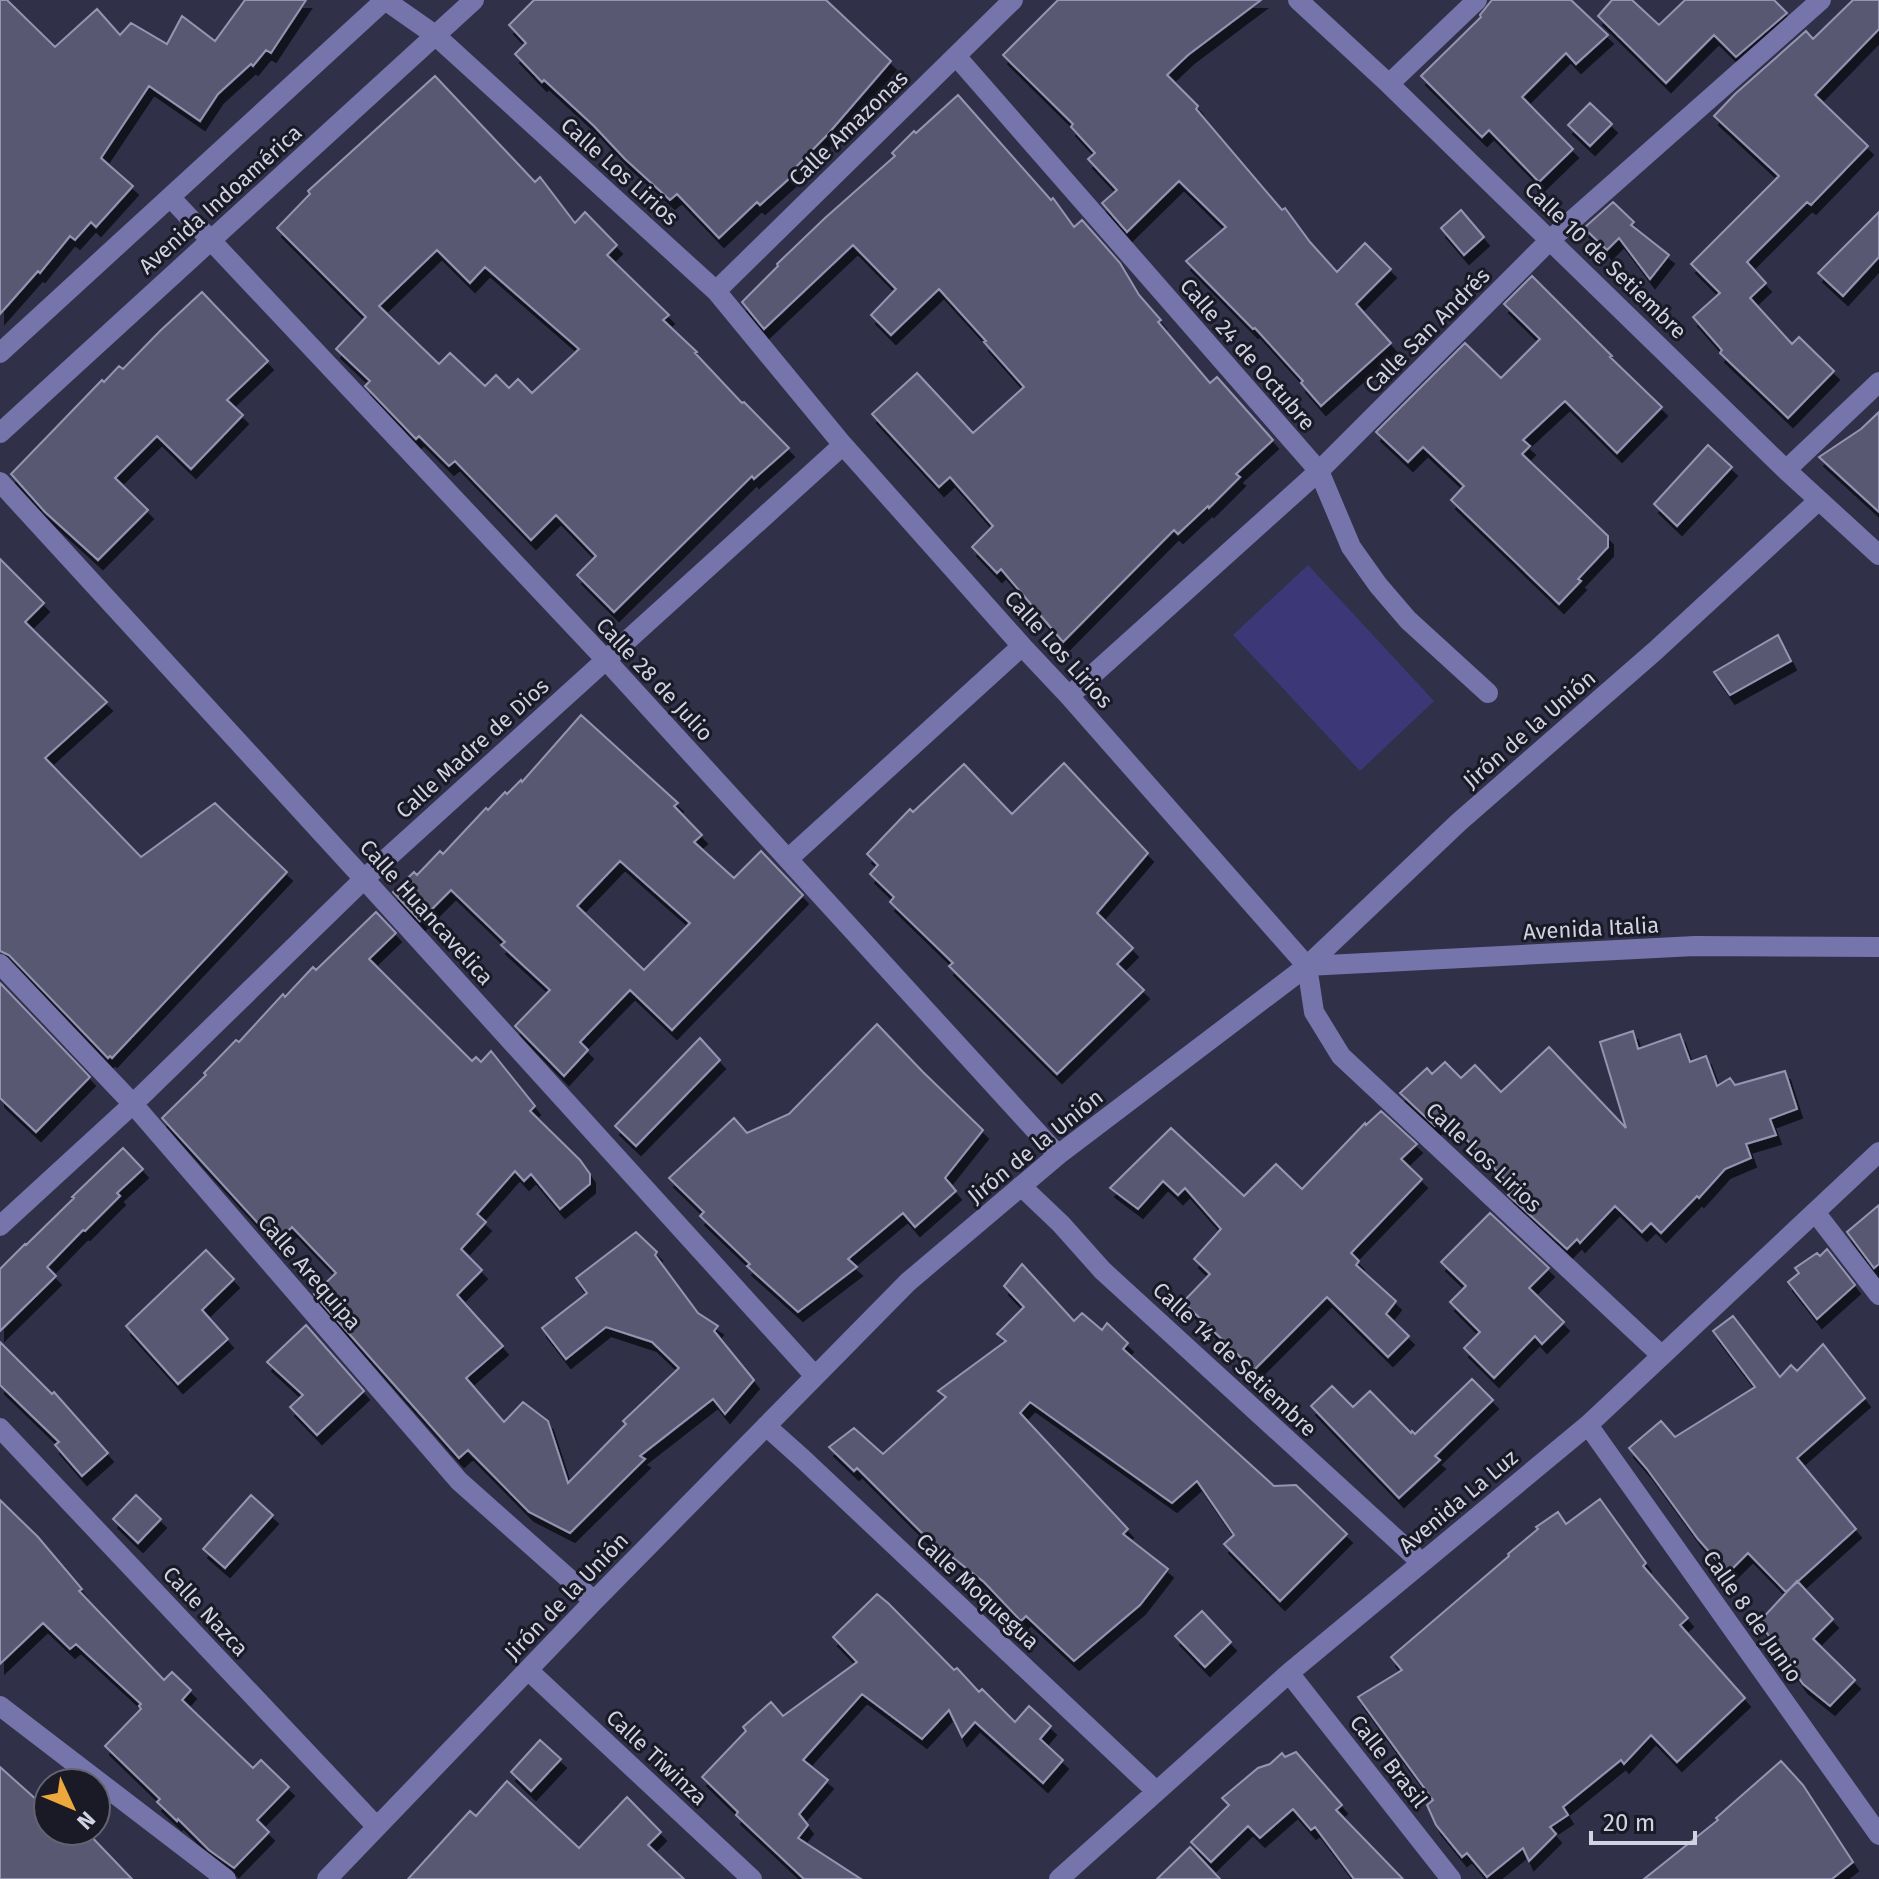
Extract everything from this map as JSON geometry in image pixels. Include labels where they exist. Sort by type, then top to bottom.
[{"type":"street","name":"Calle Los Lirios","points":[[385,0],[435,35],[716,291],[843,445],[1307,966],[1314,1012],[1341,1056],[1661,1355]]},
{"type":"street","name":"Avenida Indoamérica","points":[[0,353],[385,0]]},
{"type":"street","name":"Avenida Indoamérica","points":[[0,433],[474,0]]},
{"type":"street","name":"Calle Amazonas","points":[[716,291],[1013,0]]},
{"type":"street","name":"Calle 10 de Setiembre","points":[[1298,0],[1551,239],[1786,470],[1879,555]]},
{"type":"street","points":[[1389,84],[1477,0]]},
{"type":"street","name":"Calle San Andrés","points":[[1069,696],[1319,471],[1551,239],[1821,0]]},
{"type":"street","name":"Calle 24 de Octubre","points":[[956,56],[1319,471],[1351,547],[1378,585],[1408,620],[1488,693]]},
{"type":"street","name":"Calle 28 de Julio","points":[[170,197],[605,659],[1058,1155]]},
{"type":"street","points":[[1786,470],[1879,382]]},
{"type":"street","name":"Calle Madre de Dios","points":[[0,1226],[133,1104],[364,879],[843,445]]},
{"type":"street","name":"Calle Huancavelica","points":[[0,482],[815,1376]]},
{"type":"street","name":"Jirón de la Unión","points":[[327,1879],[594,1601],[908,1282],[1058,1155],[1307,966],[1459,822],[1655,651],[1819,500]]},
{"type":"street","points":[[788,859],[1022,646]]},
{"type":"street","name":"Avenida Italia","points":[[1307,966],[1695,946],[1879,947]]},
{"type":"street","name":"Calle Arequipa","points":[[0,964],[133,1104],[459,1481],[594,1601]]},
{"type":"street","name":"Avenida La Luz","points":[[1059,1879],[1289,1673],[1588,1425],[1879,1152]]},
{"type":"street","name":"Calle 14 de Setiembre","points":[[1021,1186],[1061,1224],[1102,1270],[1421,1562]]},
{"type":"street","points":[[1815,1212],[1879,1295]]},
{"type":"street","name":"Calle 8 de Junio","points":[[1588,1425],[1879,1835]]},
{"type":"street","name":"Calle Moquegua","points":[[766,1426],[1156,1791]]},
{"type":"street","name":"Calle Nazca","points":[[0,1428],[377,1827]]},
{"type":"street","name":"Calle Tiwinza","points":[[528,1670],[752,1879]]},
{"type":"street","name":"Calle Brasil","points":[[1289,1673],[1451,1879]]},
{"type":"street","points":[[0,1706],[226,1879]]},
{"type":"shaded area","points":[[1308,565],[1434,701],[1360,771],[1233,635]]},
{"type":"building","points":[[0,0],[7,0],[55,47],[97,9],[120,35],[131,23],[167,44],[182,16],[215,41],[245,0],[306,0],[271,53],[266,50],[253,66],[251,64],[218,94],[200,121],[149,86],[101,158],[133,186],[96,227],[91,222],[75,240],[70,236],[0,314]]},
{"type":"building","points":[[534,0],[826,0],[891,61],[790,173],[792,176],[760,205],[757,202],[719,238],[677,194],[670,200],[515,54],[526,43],[509,25]]},
{"type":"building","points":[[1058,0],[1261,0],[1188,55],[1167,75],[1198,106],[1196,109],[1282,210],[1285,208],[1337,272],[1365,243],[1391,269],[1356,304],[1391,343],[1321,406],[1301,383],[1303,381],[1255,328],[1186,261],[1226,227],[1179,181],[1127,232],[1102,203],[1117,190],[1088,159],[1095,153],[1071,127],[1073,124],[1003,55]]},
{"type":"building","points":[[1492,0],[1571,0],[1608,35],[1576,64],[1566,53],[1522,97],[1573,149],[1539,182],[1489,130],[1482,137],[1421,76],[1481,17]]},
{"type":"building","points":[[1612,0],[1632,0],[1659,25],[1685,0],[1774,0],[1787,13],[1736,57],[1714,35],[1666,83],[1598,16]]},
{"type":"building","points":[[1853,0],[1879,0],[1879,29],[1815,95],[1868,146],[1811,205],[1807,202],[1747,262],[1766,283],[1750,298],[1792,344],[1799,337],[1834,371],[1788,418],[1720,353],[1722,350],[1693,317],[1720,293],[1691,264],[1779,176],[1714,116],[1806,31],[1813,39]]},
{"type":"building","points":[[435,76],[535,182],[540,177],[575,223],[585,212],[617,245],[607,255],[669,315],[663,320],[789,448],[754,479],[752,476],[614,612],[577,575],[596,556],[556,515],[531,540],[455,461],[449,466],[419,436],[416,439],[365,386],[370,381],[336,349],[366,317],[277,228],[310,194],[308,191]],"holes":[[[437,250],[470,283],[485,267],[579,349],[532,393],[518,379],[509,388],[496,375],[485,386],[450,353],[439,364],[379,306]]]},
{"type":"building","points":[[958,95],[1051,200],[1053,198],[1074,227],[1082,220],[1120,263],[1139,295],[1161,320],[1158,322],[1210,383],[1217,377],[1273,440],[1236,474],[1240,477],[1209,508],[1178,534],[1174,530],[1063,642],[1001,569],[997,573],[972,547],[993,526],[950,477],[939,487],[872,414],[917,373],[973,433],[1024,387],[939,289],[891,335],[871,315],[896,289],[853,245],[764,329],[742,302],[825,218],[895,156],[892,153],[914,131],[916,133]]},
{"type":"building","points":[[1590,103],[1612,124],[1590,146],[1568,125]]},
{"type":"building","points":[[1613,202],[1634,222],[1631,225],[1669,255],[1650,279],[1619,238],[1607,250],[1584,228]]},
{"type":"building","points":[[1461,210],[1484,237],[1464,255],[1441,228]]},
{"type":"building","points":[[1879,212],[1879,257],[1843,296],[1818,273]]},
{"type":"building","points":[[1532,276],[1662,407],[1617,453],[1565,401],[1523,440],[1530,446],[1522,454],[1608,536],[1608,547],[1559,604],[1451,500],[1464,486],[1423,447],[1408,462],[1376,432],[1465,343],[1501,378],[1540,339],[1504,304]]},
{"type":"building","points":[[202,292],[268,361],[227,400],[243,415],[191,469],[157,436],[115,478],[148,510],[98,560],[45,512],[11,474],[102,380],[104,382],[119,366],[123,369]]},
{"type":"building","points":[[1879,412],[1879,512],[1819,457],[1861,429]]},
{"type":"building","points":[[1708,445],[1732,467],[1677,526],[1654,504]]},
{"type":"building","points":[[0,559],[44,603],[25,622],[107,702],[45,758],[141,857],[215,803],[287,872],[112,1058],[108,1058],[9,955],[0,951]]},
{"type":"building","points":[[1778,635],[1791,661],[1730,695],[1714,672]]},
{"type":"building","points":[[581,715],[678,803],[674,806],[702,835],[694,842],[734,878],[761,851],[803,895],[672,1030],[630,990],[580,1042],[588,1050],[564,1076],[515,1026],[550,990],[501,945],[505,942],[451,890],[420,921],[393,892],[414,872],[417,875],[440,851],[443,854],[486,808],[488,810],[505,792],[507,794],[522,782]],"holes":[[[620,861],[690,923],[644,970],[577,906]]]},
{"type":"building","points":[[1064,763],[1148,853],[1097,913],[1133,948],[1117,964],[1144,990],[1057,1074],[949,966],[953,963],[890,902],[894,897],[870,874],[878,865],[867,854],[910,809],[913,812],[964,764],[1012,814]]},
{"type":"building","points":[[376,912],[396,933],[369,959],[472,1061],[476,1057],[481,1062],[491,1051],[535,1106],[530,1111],[580,1160],[590,1174],[590,1184],[560,1209],[531,1174],[524,1181],[515,1171],[477,1214],[486,1222],[461,1249],[482,1270],[457,1295],[503,1346],[466,1378],[504,1422],[523,1402],[548,1421],[568,1483],[626,1424],[623,1421],[679,1368],[652,1342],[606,1327],[566,1359],[542,1328],[587,1293],[576,1278],[636,1232],[657,1252],[655,1255],[698,1313],[718,1326],[714,1331],[754,1380],[725,1414],[713,1399],[640,1456],[645,1459],[570,1533],[529,1512],[468,1450],[459,1458],[314,1294],[336,1273],[292,1227],[276,1243],[162,1118],[283,994],[285,997],[313,967],[316,970]]},
{"type":"building","points":[[0,983],[90,1077],[36,1132],[0,1098]]},
{"type":"building","points":[[877,1024],[983,1130],[945,1178],[956,1191],[915,1227],[903,1213],[848,1259],[857,1267],[798,1312],[747,1266],[750,1264],[700,1216],[704,1212],[669,1178],[734,1118],[747,1133],[789,1114]]},
{"type":"building","points":[[1633,1031],[1638,1049],[1680,1034],[1690,1062],[1706,1056],[1717,1086],[1730,1078],[1735,1085],[1785,1071],[1797,1109],[1770,1119],[1776,1135],[1746,1144],[1751,1158],[1725,1169],[1661,1233],[1651,1223],[1642,1232],[1615,1206],[1580,1243],[1577,1239],[1567,1249],[1508,1195],[1514,1189],[1445,1117],[1435,1126],[1400,1093],[1427,1068],[1432,1074],[1445,1062],[1461,1078],[1475,1065],[1501,1092],[1549,1047],[1626,1128],[1600,1042]]},
{"type":"building","points":[[700,1038],[720,1060],[636,1146],[615,1126]]},
{"type":"building","points":[[1381,1111],[1417,1144],[1401,1159],[1422,1179],[1351,1253],[1359,1261],[1356,1265],[1396,1301],[1386,1314],[1409,1336],[1388,1357],[1327,1297],[1254,1370],[1183,1302],[1210,1274],[1194,1259],[1221,1229],[1185,1188],[1178,1195],[1163,1181],[1138,1209],[1110,1188],[1171,1128],[1244,1196],[1276,1164],[1302,1189],[1365,1123]]},
{"type":"building","points":[[123,1148],[143,1169],[117,1193],[120,1196],[47,1267],[56,1276],[0,1331],[0,1269]]},
{"type":"building","points":[[1879,1205],[1879,1264],[1874,1268],[1847,1232]]},
{"type":"building","points":[[1490,1213],[1549,1268],[1529,1288],[1564,1322],[1542,1344],[1535,1336],[1494,1378],[1464,1348],[1480,1332],[1450,1302],[1466,1286],[1441,1262]]},
{"type":"building","points":[[1827,1249],[1855,1285],[1817,1319],[1788,1282],[1799,1273],[1795,1268],[1817,1253],[1820,1256]]},
{"type":"building","points":[[206,1250],[234,1279],[202,1310],[228,1339],[178,1384],[126,1326]]},
{"type":"building","points":[[1022,1264],[1074,1321],[1082,1313],[1102,1330],[1107,1323],[1128,1343],[1123,1349],[1274,1486],[1296,1485],[1347,1534],[1280,1601],[1224,1544],[1234,1535],[1197,1481],[1172,1503],[1030,1402],[1020,1413],[1128,1529],[1123,1534],[1168,1569],[1140,1605],[1074,1661],[1026,1616],[1021,1621],[984,1582],[924,1535],[857,1468],[854,1471],[829,1447],[854,1428],[883,1454],[946,1397],[938,1391],[1006,1341],[997,1334],[1024,1307],[1004,1286]]},
{"type":"building","points":[[1733,1316],[1780,1377],[1791,1365],[1797,1371],[1823,1344],[1865,1398],[1797,1458],[1856,1529],[1786,1592],[1748,1553],[1728,1573],[1698,1539],[1629,1448],[1661,1421],[1675,1437],[1755,1387],[1713,1331]]},
{"type":"building","points":[[306,1325],[364,1391],[317,1435],[290,1407],[303,1395],[267,1362]]},
{"type":"building","points":[[0,1342],[52,1394],[54,1392],[108,1453],[82,1476],[55,1445],[59,1442],[0,1385]]},
{"type":"building","points":[[1472,1379],[1493,1400],[1435,1456],[1440,1460],[1399,1498],[1311,1406],[1332,1386],[1353,1407],[1370,1391],[1415,1434]]},
{"type":"building","points":[[136,1495],[161,1519],[138,1543],[113,1519]]},
{"type":"building","points":[[251,1495],[273,1515],[225,1568],[203,1549]]},
{"type":"building","points":[[1600,1499],[1646,1563],[1643,1566],[1688,1618],[1680,1625],[1745,1698],[1677,1762],[1651,1735],[1624,1764],[1621,1760],[1563,1807],[1568,1815],[1550,1827],[1556,1834],[1529,1861],[1523,1848],[1487,1877],[1467,1853],[1462,1857],[1436,1825],[1427,1805],[1433,1800],[1358,1697],[1402,1670],[1391,1657],[1509,1556],[1538,1529],[1536,1527],[1558,1512],[1566,1524]]},
{"type":"building","points":[[0,1500],[38,1537],[82,1589],[79,1591],[164,1680],[172,1672],[191,1690],[182,1700],[253,1768],[261,1760],[289,1787],[257,1820],[269,1832],[234,1868],[177,1821],[157,1802],[160,1799],[105,1746],[141,1709],[141,1704],[76,1644],[70,1649],[43,1623],[0,1664]]},
{"type":"building","points":[[1797,1581],[1833,1619],[1813,1639],[1855,1680],[1830,1706],[1803,1684],[1759,1622]]},
{"type":"building","points":[[877,1594],[954,1670],[957,1668],[979,1692],[982,1689],[1015,1722],[1029,1706],[1051,1726],[1040,1739],[1063,1760],[1043,1783],[975,1722],[962,1737],[949,1710],[922,1739],[862,1694],[803,1760],[828,1780],[799,1814],[808,1825],[798,1838],[861,1879],[804,1879],[736,1815],[738,1812],[702,1777],[746,1731],[743,1727],[771,1702],[783,1716],[857,1662],[833,1637]]},
{"type":"building","points":[[1202,1611],[1231,1642],[1205,1667],[1175,1636]]},
{"type":"building","points":[[540,1740],[561,1759],[531,1791],[511,1772]]},
{"type":"building","points":[[1296,1752],[1342,1805],[1336,1810],[1403,1879],[1354,1879],[1315,1827],[1311,1830],[1293,1809],[1260,1838],[1248,1826],[1211,1862],[1191,1842],[1229,1805],[1222,1798],[1282,1753],[1285,1757]]},
{"type":"building","points":[[1781,1761],[1803,1785],[1853,1862],[1832,1879],[1644,1879],[1718,1820],[1716,1818]]},
{"type":"building","points":[[0,1767],[32,1796],[32,1847],[101,1847],[132,1879],[0,1879]]},
{"type":"building","points":[[507,1781],[579,1848],[627,1797],[661,1832],[648,1845],[684,1879],[408,1879],[470,1811],[476,1816]]},
{"type":"building","points":[[1190,1847],[1220,1879],[1157,1879]]}]
